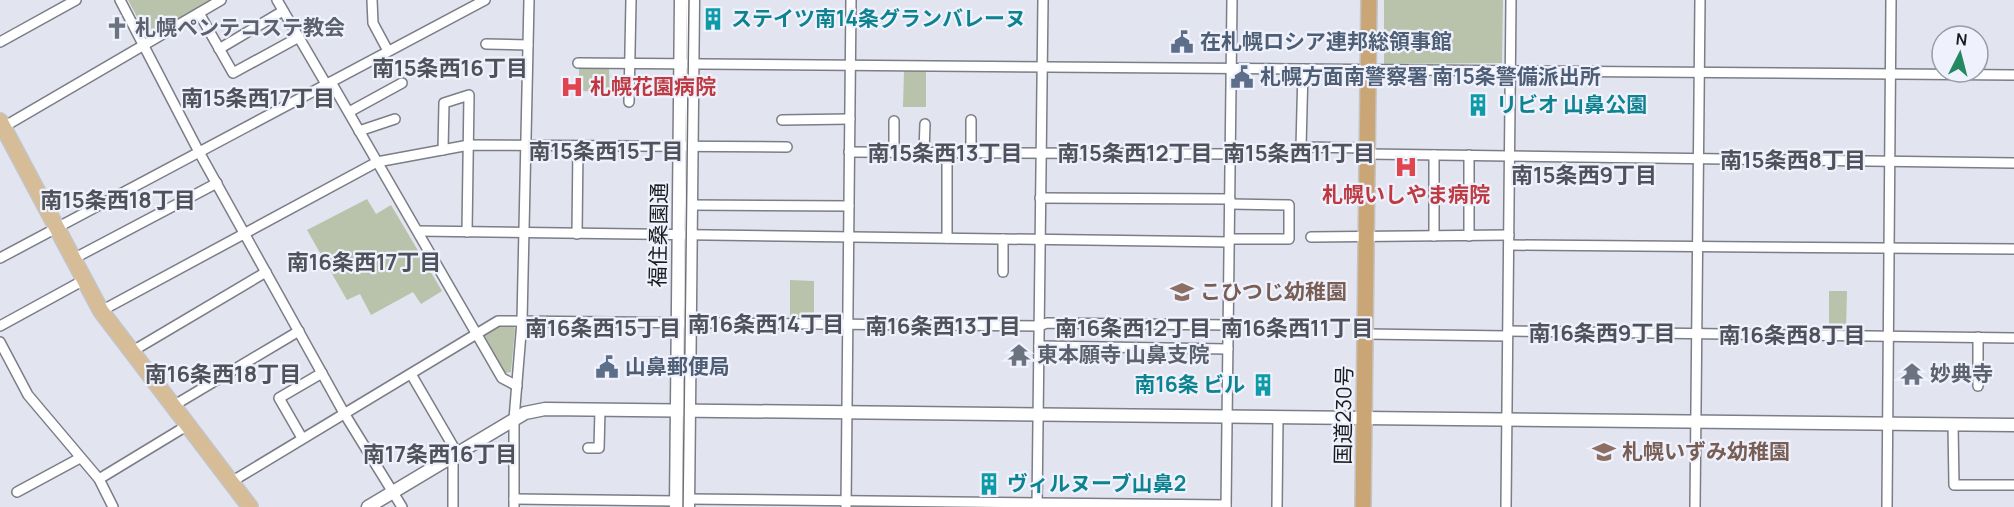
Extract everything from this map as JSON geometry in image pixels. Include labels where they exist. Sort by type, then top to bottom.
[{"type":"highway","name":"国道230号","points":[[1363,507],[1369,0]]},
{"type":"main road","points":[[1,125],[101,311],[250,507]]},
{"type":"street","points":[[0,42],[76,0]]},
{"type":"street","points":[[120,0],[146,45],[199,152],[344,413],[402,507]]},
{"type":"street","points":[[1,125],[146,45],[221,0]]},
{"type":"street","points":[[277,0],[298,37],[349,112],[502,378],[517,386]]},
{"type":"street","points":[[372,0],[373,23],[388,51]]},
{"type":"street","points":[[0,258],[484,0]]},
{"type":"street","points":[[529,0],[522,321],[514,419],[514,503],[1226,506],[1232,0]]},
{"type":"street","points":[[629,102],[631,0]]},
{"type":"street","name":"福住桑園通","points":[[681,0],[686,65],[682,504]]},
{"type":"street","name":"福住桑園通","points":[[686,65],[693,0]]},
{"type":"street","points":[[846,504],[851,0]]},
{"type":"street","points":[[1037,505],[1043,0]]},
{"type":"street","points":[[1506,507],[1510,0]]},
{"type":"street","points":[[1695,507],[1700,0]]},
{"type":"street","points":[[1887,507],[1891,0]]},
{"type":"street","points":[[219,49],[283,11]]},
{"type":"street","points":[[199,13],[232,73],[298,37]]},
{"type":"street","points":[[486,44],[528,45]]},
{"type":"street","points":[[578,63],[2014,75]]},
{"type":"street","points":[[1303,69],[1301,147],[1434,155],[2014,163]]},
{"type":"street","points":[[349,112],[402,83]]},
{"type":"street","points":[[443,150],[444,103],[469,95],[467,232]]},
{"type":"street","points":[[359,131],[395,119]]},
{"type":"street","points":[[782,120],[850,119]]},
{"type":"street","points":[[971,120],[971,152]]},
{"type":"street","points":[[894,121],[894,152]]},
{"type":"street","points":[[924,124],[924,152]]},
{"type":"street","points":[[101,311],[377,162],[469,146],[787,147]]},
{"type":"street","points":[[577,234],[578,146]]},
{"type":"street","name":"福住桑園通","points":[[684,235],[690,205],[686,147]]},
{"type":"street","points":[[849,152],[1230,154]]},
{"type":"street","points":[[947,152],[947,238]]},
{"type":"street","points":[[1434,155],[1434,236]]},
{"type":"street","points":[[1469,155],[1469,236]]},
{"type":"street","points":[[73,260],[217,183]]},
{"type":"street","points":[[418,231],[1003,239],[1289,239],[1289,205],[1040,198]]},
{"type":"street","points":[[690,205],[849,206]]},
{"type":"street","points":[[1311,237],[1469,236],[1509,240],[1698,246],[2014,249]]},
{"type":"street","points":[[1003,239],[1003,272]]},
{"type":"street","points":[[132,352],[266,272]]},
{"type":"street","points":[[0,326],[84,280]]},
{"type":"street","points":[[231,482],[498,321],[1039,326],[1047,323],[1228,325]]},
{"type":"street","points":[[173,406],[299,331]]},
{"type":"street","points":[[1366,334],[1697,333],[2014,338]]},
{"type":"street","points":[[1978,337],[1978,386]]},
{"type":"street","points":[[0,342],[28,395],[99,479],[113,507]]},
{"type":"street","points":[[1039,346],[1228,349]]},
{"type":"street","points":[[302,438],[279,398],[322,373]]},
{"type":"street","points":[[411,374],[455,454],[453,507]]},
{"type":"street","points":[[368,507],[514,419],[536,410],[2014,425]]},
{"type":"street","points":[[588,448],[599,448],[600,410]]},
{"type":"street","points":[[1277,507],[1278,417]]},
{"type":"street","points":[[1953,424],[1954,485],[2014,485]]},
{"type":"street","points":[[99,479],[188,426]]},
{"type":"street","points":[[17,492],[80,458]]},
{"type":"green space","points":[[128,0],[210,0],[148,37]]},
{"type":"green space","points":[[1384,0],[1503,0],[1502,63],[1384,64],[1384,43],[1395,43],[1396,32],[1384,31]]},
{"type":"green space","points":[[579,67],[609,68],[610,92],[579,91]]},
{"type":"green space","points":[[904,71],[926,71],[926,107],[903,107]]},
{"type":"green space","points":[[367,199],[376,214],[391,205],[442,291],[421,304],[413,292],[371,315],[360,294],[347,300],[307,230]]},
{"type":"green space","points":[[790,280],[814,281],[814,317],[790,317]]},
{"type":"green space","points":[[1829,291],[1847,291],[1846,330],[1829,330]]},
{"type":"green space","points":[[498,326],[513,326],[515,329],[511,372],[505,373],[485,337],[485,334]]},
{"type":"tram line","points":[[683,507],[689,0]]},
{"type":"place","name":"ステイツ南14条グランバレーヌ","points":[[713,19]]},
{"type":"place","name":"札幌ペンテコステ教会","points":[[117,28]]},
{"type":"place","name":"在札幌ロシア連邦総領事館","points":[[1182,42]]},
{"type":"place","name":"札幌方面南警察署 南15条警備派出所","points":[[1242,77]]},
{"type":"place","name":"札幌花園病院","points":[[572,87]]},
{"type":"place","name":"リビオ 山鼻公園","points":[[1478,105]]},
{"type":"place","name":"札幌いしやま病院","points":[[1406,167]]},
{"type":"place","name":"こひつじ幼稚園","points":[[1182,292]]},
{"type":"place","name":"東本願寺 山鼻支院","points":[[1019,355]]},
{"type":"place","name":"山鼻郵便局","points":[[607,367]]},
{"type":"place","name":"妙典寺","points":[[1912,374]]},
{"type":"place","name":"南16条 ビル","points":[[1263,385]]},
{"type":"place","name":"札幌いずみ幼稚園","points":[[1604,452]]},
{"type":"place","name":"ヴィルヌーブ山鼻2","points":[[989,484]]},
{"type":"district","name":"南15条西16丁目","points":[[450,68]]},
{"type":"district","name":"南15条西17丁目","points":[[258,98]]},
{"type":"district","name":"南15条西15丁目","points":[[606,151]]},
{"type":"district","name":"南15条西13丁目","points":[[945,153]]},
{"type":"district","name":"南15条西12丁目","points":[[1135,153]]},
{"type":"district","name":"南15条西11丁目","points":[[1299,153]]},
{"type":"district","name":"南15条西8丁目","points":[[1793,160]]},
{"type":"district","name":"南15条西9丁目","points":[[1584,175]]},
{"type":"district","name":"南15条西18丁目","points":[[118,200]]},
{"type":"district","name":"南16条西17丁目","points":[[364,262]]},
{"type":"district","name":"南16条西14丁目","points":[[766,324]]},
{"type":"district","name":"南16条西13丁目","points":[[943,326]]},
{"type":"district","name":"南16条西15丁目","points":[[603,328]]},
{"type":"district","name":"南16条西12丁目","points":[[1133,328]]},
{"type":"district","name":"南16条西11丁目","points":[[1297,328]]},
{"type":"district","name":"南16条西9丁目","points":[[1602,333]]},
{"type":"district","name":"南16条西8丁目","points":[[1792,335]]},
{"type":"district","name":"南16条西18丁目","points":[[223,374]]},
{"type":"district","name":"南17条西16丁目","points":[[440,454]]}]
